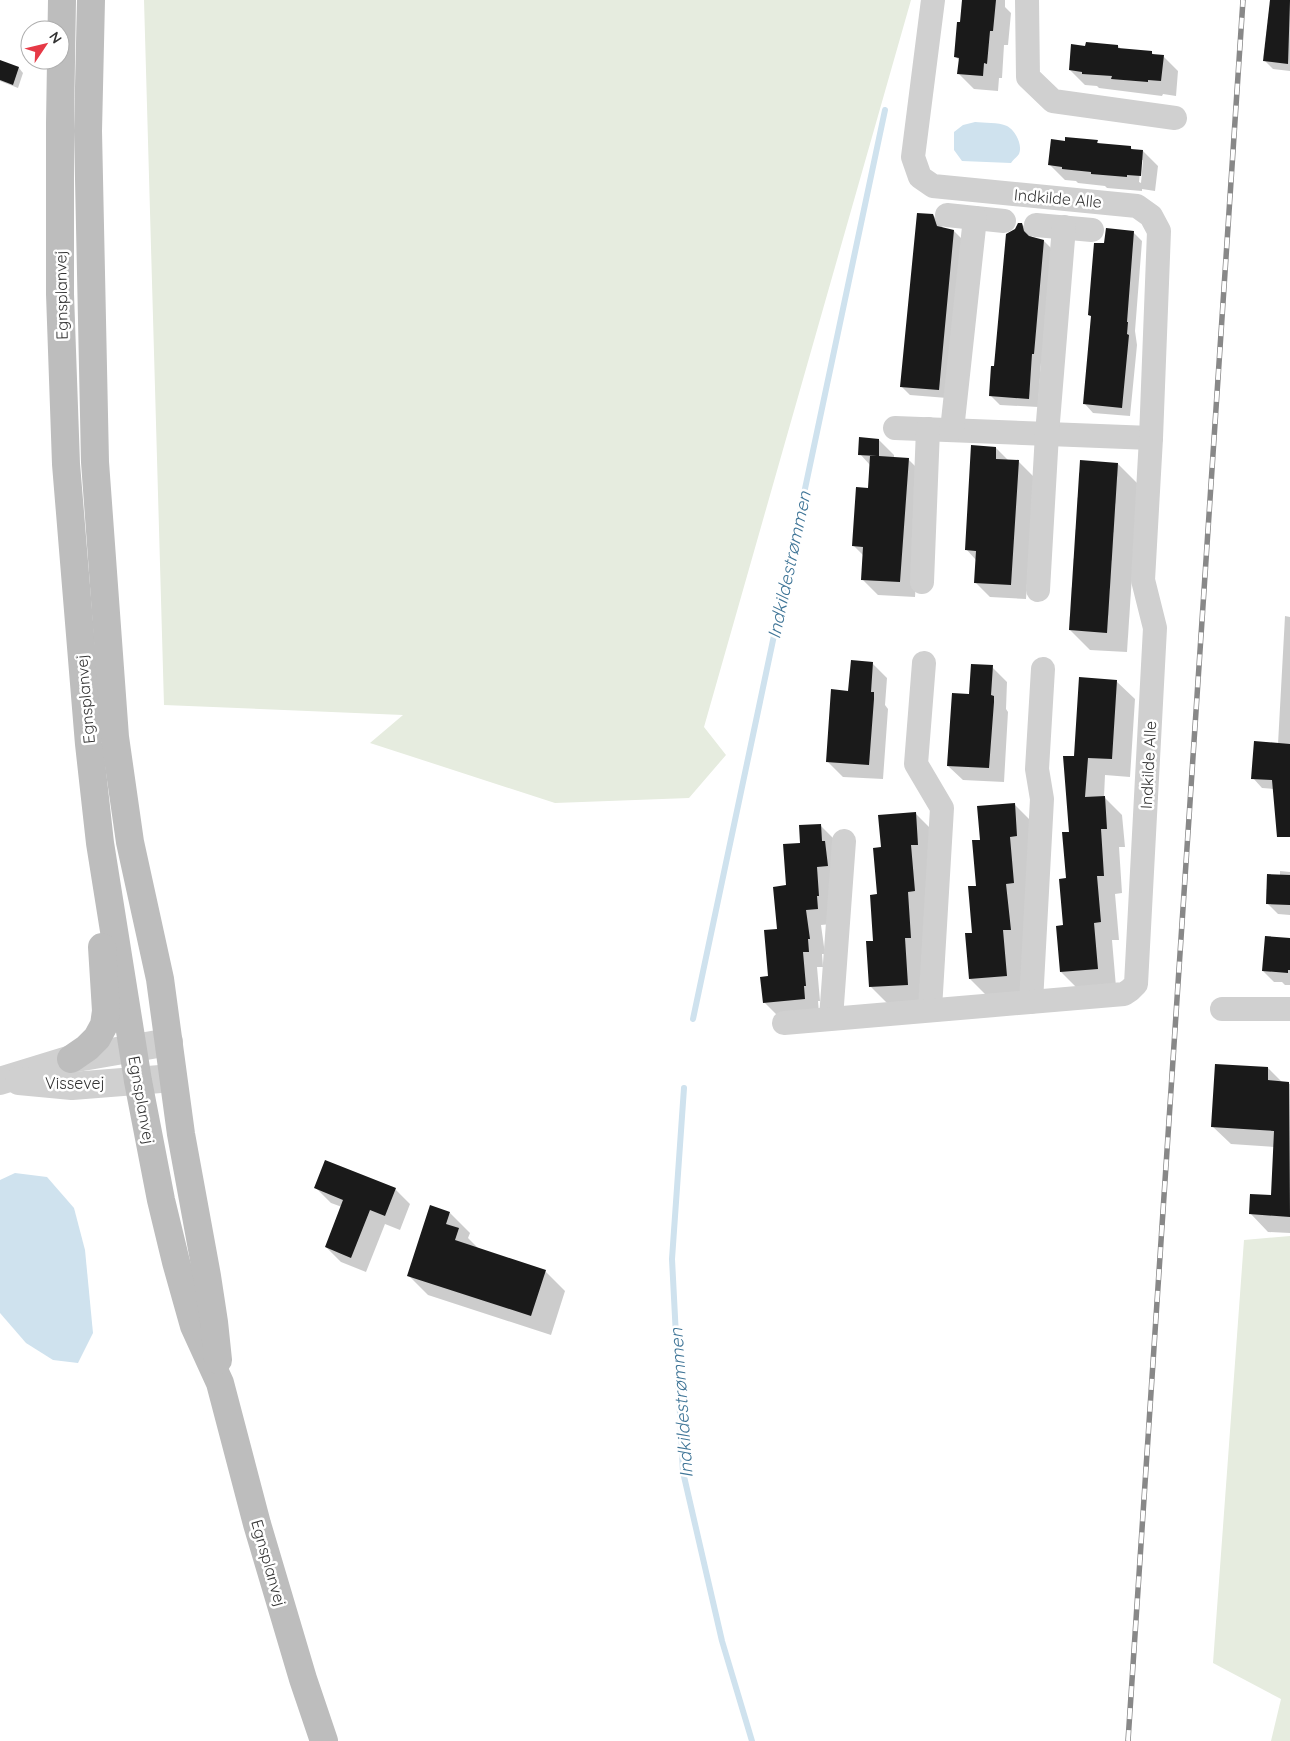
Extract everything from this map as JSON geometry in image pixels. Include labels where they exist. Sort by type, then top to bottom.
[{"type":"main road","name":"Egnsplanvej","points":[[62,0],[60,285],[66,464],[88,734],[100,843],[133,1048],[155,1080],[181,1134],[207,1276],[220,1384],[257,1524],[324,1741]]},
{"type":"main road","name":"Egnsplanvej","points":[[91,0],[88,131],[95,462],[114,718],[130,842],[160,978],[169,1042],[155,1080],[161,1200],[194,1326],[220,1384]]},
{"type":"main road","points":[[71,1060],[97,1038],[104,1025],[106,1010],[103,974],[100,843]]},
{"type":"street","name":"Indkilde Alle","points":[[784,1022],[1124,994],[1136,984],[1155,628],[1143,580],[1159,231],[1151,216],[1137,206],[933,186],[920,177],[913,157],[933,0]]},
{"type":"street","points":[[1027,0],[1028,77],[1053,101],[1175,118]]},
{"type":"street","name":"Indkilde Alle","points":[[947,215],[1004,221]]},
{"type":"street","points":[[952,430],[975,218]]},
{"type":"street","name":"Indkilde Alle","points":[[1036,225],[1092,230]]},
{"type":"street","name":"Indkilde Alle","points":[[1038,590],[1047,434],[1064,228]]},
{"type":"street","points":[[895,428],[1151,438]]},
{"type":"street","points":[[922,582],[928,429]]},
{"type":"street","points":[[924,663],[916,764],[942,808],[930,1009]]},
{"type":"street","points":[[1031,1002],[1042,799],[1037,769],[1044,669]]},
{"type":"street","points":[[831,1018],[844,841]]},
{"type":"street","points":[[1222,1009],[1290,1009]]},
{"type":"street","name":"Vissevej","points":[[4,1080],[71,1060],[169,1042]]},
{"type":"street","name":"Vissevej","points":[[4,1080],[72,1086],[155,1080]]},
{"type":"shaded area","points":[[144,0],[911,0],[704,727],[726,755],[689,798],[555,803],[370,743],[403,715],[164,705]]},
{"type":"shaded area","points":[[1290,1236],[1290,1741],[1271,1741],[1281,1699],[1213,1663],[1244,1240]]},
{"type":"water","points":[[975,122],[995,123],[1007,126],[1013,131],[1019,142],[1020,150],[1011,163],[962,161],[954,150],[954,132],[963,125]]},
{"type":"water","points":[[15,1173],[47,1177],[74,1208],[85,1250],[93,1333],[78,1363],[53,1360],[26,1343],[0,1313],[0,1180]]},
{"type":"building","points":[[962,0],[996,0],[993,31],[990,31],[987,64],[984,63],[983,76],[957,74],[959,58],[954,57],[957,22],[960,22]]},
{"type":"building","points":[[1270,0],[1290,0],[1288,64],[1263,61]]},
{"type":"building","points":[[1086,42],[1118,45],[1118,48],[1152,51],[1152,54],[1164,55],[1161,81],[1148,80],[1148,82],[1111,79],[1112,76],[1082,74],[1082,72],[1069,70],[1071,44],[1085,46]]},
{"type":"building","points":[[0,60],[19,67],[13,85],[0,80]]},
{"type":"building","points":[[1065,137],[1098,140],[1097,143],[1131,146],[1131,149],[1143,150],[1141,176],[1127,175],[1127,177],[1091,174],[1091,172],[1062,169],[1062,167],[1048,165],[1051,139],[1065,141]]},
{"type":"building","points":[[917,213],[933,214],[937,226],[954,230],[939,390],[900,387]]},
{"type":"building","points":[[1018,223],[1022,223],[1024,231],[1029,236],[1044,240],[1029,399],[989,396],[991,366],[994,366],[1006,234],[1015,229]]},
{"type":"building","points":[[1106,228],[1134,231],[1127,322],[1127,334],[1129,335],[1122,408],[1083,404],[1091,316],[1088,315],[1094,243],[1104,243]]},
{"type":"building","points":[[859,437],[879,439],[879,456],[909,458],[900,582],[861,580],[863,547],[852,546],[856,487],[868,488],[870,456],[877,456],[858,455]]},
{"type":"building","points":[[971,445],[996,447],[996,459],[1019,460],[1011,585],[974,583],[976,551],[965,550]]},
{"type":"building","points":[[1080,460],[1118,463],[1107,633],[1069,630]]},
{"type":"building","points":[[851,660],[873,662],[871,692],[874,692],[874,699],[869,765],[826,762],[831,689],[848,691]]},
{"type":"building","points":[[971,664],[993,665],[991,695],[994,696],[994,702],[989,768],[947,766],[952,693],[969,694]]},
{"type":"building","points":[[1079,677],[1117,680],[1112,759],[1088,758],[1085,797],[1105,796],[1107,829],[1101,829],[1104,876],[1097,876],[1101,922],[1094,923],[1098,969],[1060,972],[1056,926],[1063,925],[1059,879],[1066,878],[1062,832],[1069,832],[1063,756],[1074,756]]},
{"type":"building","points":[[1254,741],[1290,744],[1290,837],[1277,837],[1272,780],[1251,779]]},
{"type":"building","points":[[1015,803],[1017,836],[1010,837],[1014,883],[1006,884],[1011,930],[1003,930],[1007,976],[969,979],[965,933],[972,933],[968,886],[976,886],[972,840],[980,840],[977,806]]},
{"type":"building","points":[[916,812],[918,845],[911,845],[915,891],[908,892],[911,938],[905,938],[908,985],[869,987],[866,941],[873,941],[870,895],[877,894],[873,848],[881,847],[878,815]]},
{"type":"building","points":[[821,824],[822,841],[825,841],[828,866],[817,867],[818,909],[806,910],[810,939],[808,939],[809,952],[803,952],[806,986],[804,986],[805,999],[763,1003],[760,977],[768,976],[764,930],[777,929],[773,887],[786,885],[783,844],[800,843],[799,825]]},
{"type":"building","points":[[1267,874],[1290,875],[1290,905],[1266,904]]},
{"type":"building","points":[[1265,936],[1290,938],[1290,970],[1288,970],[1288,973],[1262,971]]},
{"type":"building","points":[[1215,1064],[1268,1067],[1268,1080],[1289,1082],[1290,1217],[1249,1214],[1250,1194],[1271,1195],[1274,1131],[1211,1127]]},
{"type":"building","points":[[325,1160],[396,1188],[385,1216],[370,1210],[351,1258],[325,1247],[343,1200],[314,1188]]},
{"type":"building","points":[[430,1205],[450,1212],[446,1224],[459,1228],[455,1240],[546,1270],[531,1316],[407,1276]]},
{"type":"waterway","name":"Indkildestrømmen","points":[[693,1019],[885,110]]},
{"type":"waterway","name":"Indkildestrømmen","points":[[684,1088],[672,1259],[683,1472],[722,1641],[752,1741]]},
{"type":"railway","points":[[1128,1741],[1243,0]]}]
